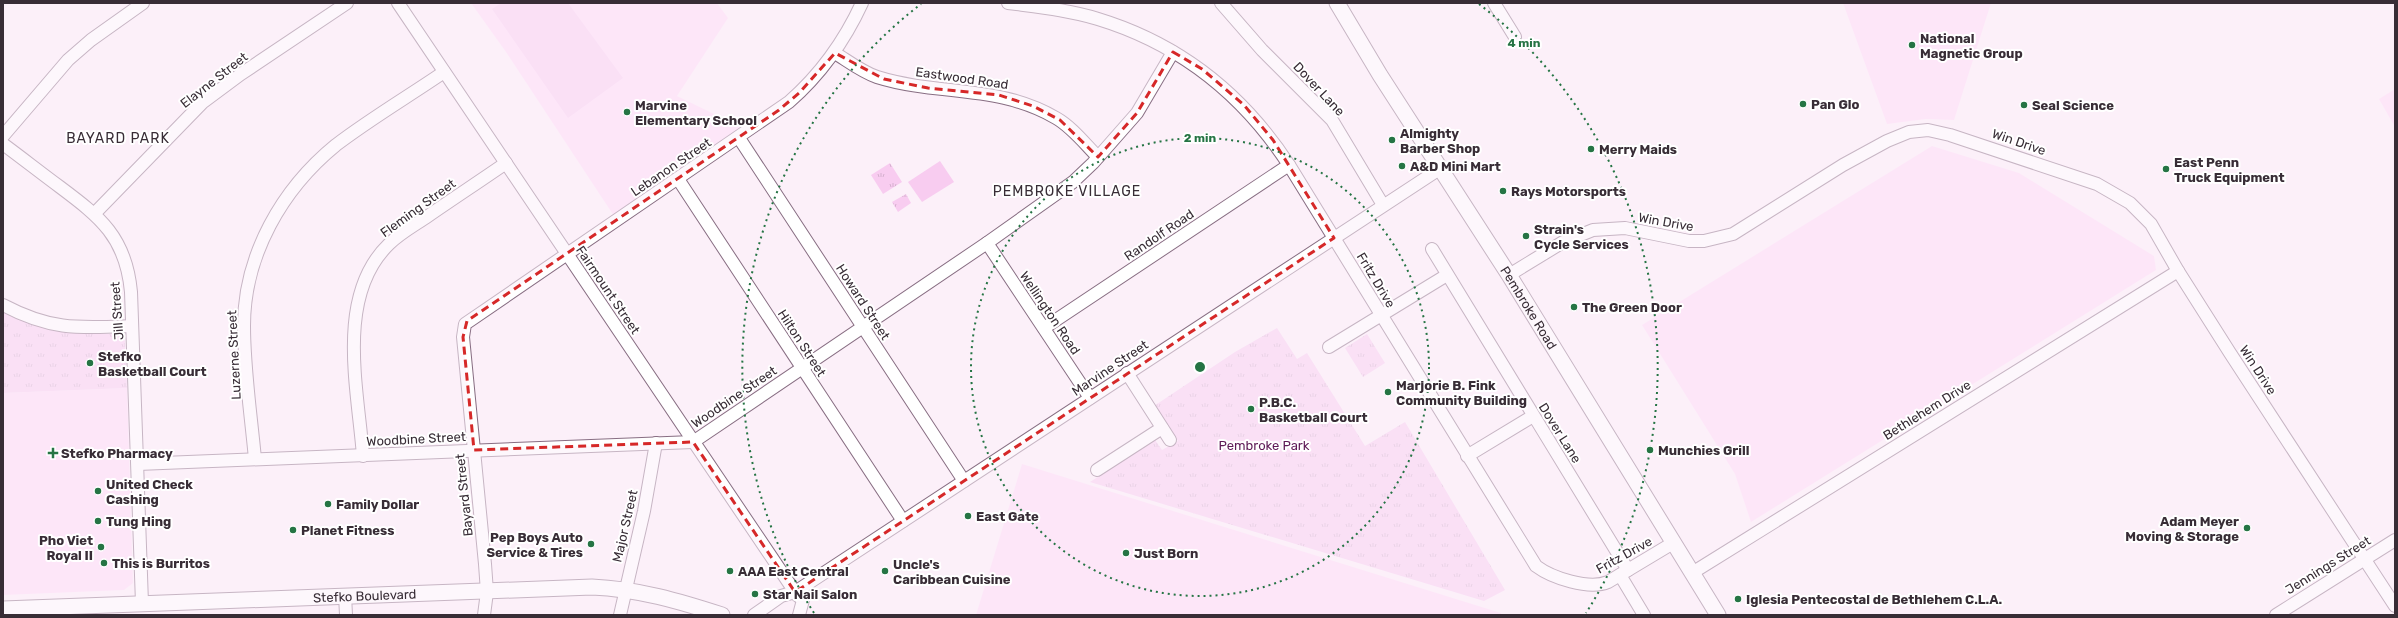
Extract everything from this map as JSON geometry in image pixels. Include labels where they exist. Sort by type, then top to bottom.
[{"type":"main road","name":"Pembroke Road","points":[[1337,3],[1380,75],[1509,276],[1718,615]]},
{"type":"main road","name":"Stefko Boulevard","points":[[3,609],[345,595],[487,592],[592,587],[625,590],[674,600],[722,615]]},
{"type":"street","points":[[3,136],[68,60],[90,40],[143,3]]},
{"type":"street","name":"Elayne Street","points":[[95,213],[202,103],[241,74],[347,3]]},
{"type":"street","name":"Fairmount Street","points":[[398,3],[796,594]]},
{"type":"street","name":"Lebanon Street","points":[[465,324],[739,138],[789,102],[835,53],[862,3]]},
{"type":"street","name":"Fritz Drive","points":[[1010,3],[1096,18],[1152,40],[1202,69],[1244,105],[1273,140],[1289,164],[1467,456],[1536,566],[1544,571],[1590,586],[1602,584],[1673,543]]},
{"type":"street","name":"Dover Lane","points":[[1221,3],[1262,50],[1332,120],[1383,205]]},
{"type":"street","points":[[1494,3],[1515,37]]},
{"type":"street","name":"Woodbine Street","points":[[138,464],[693,442],[1069,186],[1098,157],[1137,113],[1174,52]]},
{"type":"street","name":"Eastwood Road","points":[[835,53],[864,71],[884,79],[923,87],[999,95],[1033,106],[1060,120],[1098,157]]},
{"type":"street","name":"Luzerne Street","points":[[255,459],[244,326],[250,277],[267,231],[295,187],[328,152],[444,72]]},
{"type":"street","name":"Win Drive","points":[[1509,276],[1563,242],[1593,230],[1625,228],[1689,241],[1704,241],[1733,234],[1866,152],[1910,132],[1928,130],[1950,134],[2016,156],[2111,191],[2130,203],[2151,224],[2178,271],[2395,606]]},
{"type":"street","name":"Howard Street","points":[[739,138],[964,481]]},
{"type":"street","name":"Jill Street","points":[[3,144],[95,213],[111,232],[124,260],[131,285],[142,603]]},
{"type":"street","name":"Fleming Street","points":[[364,456],[353,332],[356,310],[366,275],[375,259],[395,238],[506,163]]},
{"type":"street","name":"Randolf Road","points":[[1044,328],[1289,164]]},
{"type":"street","name":"Marvine Street","points":[[754,615],[781,596],[796,594],[903,521],[1127,373],[1441,168]]},
{"type":"street","name":"Hilton Street","points":[[678,179],[903,521]]},
{"type":"street","name":"Wellington Road","points":[[987,243],[1090,398]]},
{"type":"street","name":"Dover Lane","points":[[1432,249],[1533,416],[1624,572],[1644,615]]},
{"type":"street","name":"Bethlehem Drive","points":[[1692,573],[2178,271]]},
{"type":"street","points":[[1329,347],[1447,274]]},
{"type":"street","points":[[3,305],[31,319],[60,326],[78,328],[132,326]]},
{"type":"street","name":"Bayard Street","points":[[465,324],[463,336],[487,592],[484,615]]},
{"type":"street","points":[[1127,373],[1170,440]]},
{"type":"street","points":[[1467,456],[1533,416]]},
{"type":"street","points":[[1097,470],[1162,428]]},
{"type":"street","name":"Major Street","points":[[620,615],[644,511],[656,444]]},
{"type":"street","name":"Jennings Street","points":[[2276,615],[2364,558],[2395,540]]},
{"type":"street","points":[[791,615],[796,594],[803,600],[799,615]]},
{"type":"street","points":[[345,595],[346,615]]},
{"type":"highlighted area","points":[[1173,52],[1202,69],[1244,105],[1273,140],[1334,238],[795,592],[693,442],[474,450],[463,337],[467,321],[779,110],[799,93],[835,53],[884,79],[928,88],[999,95],[1033,106],[1060,120],[1098,157],[1137,113]]},
{"type":"shaded area","name":"Marvine Elementary School","points":[[471,3],[717,3],[728,18],[677,96],[743,128],[614,216],[506,52]]},
{"type":"shaded area","points":[[1843,3],[1991,3],[1954,120],[1926,119],[1887,124]]},
{"type":"shaded area","points":[[2395,89],[2395,127],[2379,99]]},
{"type":"shaded area","points":[[1932,146],[2019,173],[2154,256],[2156,270],[1751,522],[1735,474],[1642,325]]},
{"type":"shaded area","points":[[127,388],[133,583],[124,590],[3,595],[3,393]]},
{"type":"shaded area","name":"Just Born","points":[[1022,464],[1501,613],[1501,615],[976,615]]},
{"type":"green space","points":[[501,3],[568,3],[623,78],[568,118],[492,9]]},
{"type":"green space","points":[[940,161],[954,182],[922,202],[908,182]]},
{"type":"green space","points":[[890,163],[902,182],[883,194],[871,175]]},
{"type":"green space","points":[[906,194],[911,203],[898,212],[892,202]]},
{"type":"green space","points":[[3,312],[51,330],[84,334],[120,334],[125,341],[127,388],[3,393]]},
{"type":"green space","name":"Pembroke Park","points":[[1277,328],[1297,359],[1307,353],[1365,446],[1405,422],[1505,590],[1484,601],[1090,482],[1155,440],[1162,450],[1178,441],[1154,406],[1235,352]]},
{"type":"green space","points":[[1367,334],[1385,363],[1363,377],[1345,348]]},
{"type":"place","name":"National Magnetic Group","points":[[1912,45]]},
{"type":"place","name":"Pan Glo","points":[[1803,104]]},
{"type":"place","name":"Seal Science","points":[[2024,105]]},
{"type":"place","name":"Marvine Elementary School","points":[[627,112]]},
{"type":"place","name":"Almighty Barber Shop","points":[[1392,140]]},
{"type":"place","name":"Merry Maids","points":[[1591,149]]},
{"type":"place","name":"A&D Mini Mart","points":[[1402,166]]},
{"type":"place","name":"East Penn Truck Equipment","points":[[2166,169]]},
{"type":"place","name":"Rays Motorsports","points":[[1503,191]]},
{"type":"place","name":"Strain's Cycle Services","points":[[1526,236]]},
{"type":"place","name":"The Green Door","points":[[1574,307]]},
{"type":"place","name":"Stefko Basketball Court","points":[[90,363]]},
{"type":"place","name":"Marjorie B. Fink Community Building","points":[[1388,392]]},
{"type":"place","name":"P.B.C. Basketball Court","points":[[1251,409]]},
{"type":"place","name":"Munchies Grill","points":[[1650,450]]},
{"type":"place","name":"Stefko Pharmacy","points":[[53,453]]},
{"type":"place","name":"United Check Cashing","points":[[98,491]]},
{"type":"place","name":"Family Dollar","points":[[328,504]]},
{"type":"place","name":"East Gate","points":[[968,516]]},
{"type":"place","name":"Tung Hing","points":[[98,521]]},
{"type":"place","name":"Adam Meyer Moving & Storage","points":[[2247,528]]},
{"type":"place","name":"Planet Fitness","points":[[293,530]]},
{"type":"place","name":"Pep Boys Auto Service & Tires","points":[[591,544]]},
{"type":"place","name":"Pho Viet Royal II","points":[[101,547]]},
{"type":"place","name":"Just Born","points":[[1126,553]]},
{"type":"place","name":"This is Burritos","points":[[104,563]]},
{"type":"place","name":"AAA East Central","points":[[730,571]]},
{"type":"place","name":"Uncle's Caribbean Cuisine","points":[[885,571]]},
{"type":"place","name":"Star Nail Salon","points":[[755,594]]},
{"type":"place","name":"Iglesia Pentecostal de Bethlehem C.L.A.","points":[[1738,599]]},
{"type":"district","name":"BAYARD PARK","points":[[118,138]]},
{"type":"district","name":"PEMBROKE VILLAGE","points":[[1067,191]]}]
